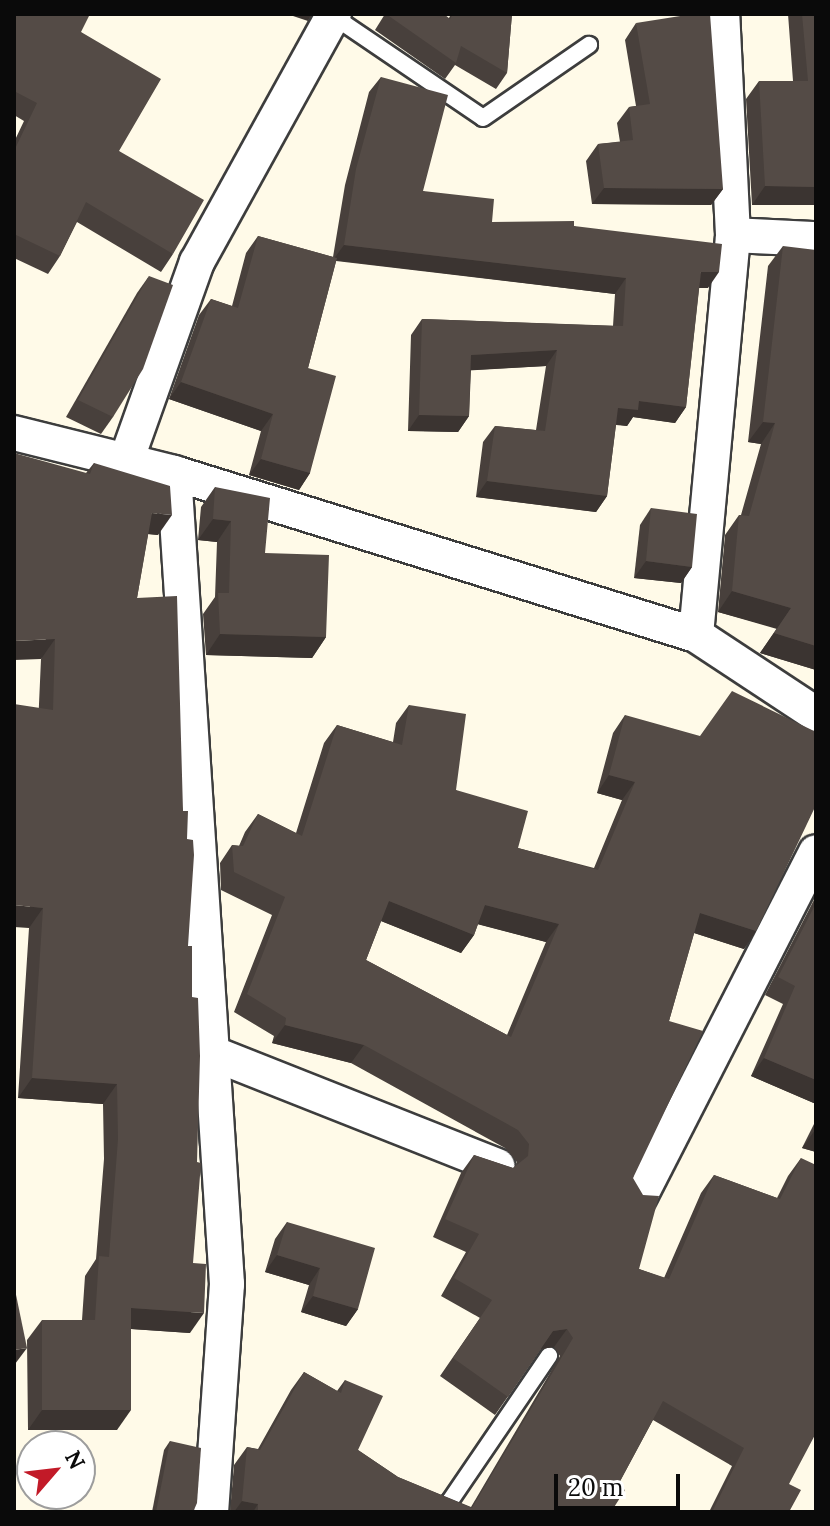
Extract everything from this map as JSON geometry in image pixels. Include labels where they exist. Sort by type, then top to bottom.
[{"type":"street","points":[[696,635],[733,235],[722,14]]},
{"type":"street","points":[[126,461],[197,262],[334,15]]},
{"type":"street","points":[[733,235],[816,239]]},
{"type":"street","points":[[14,433],[174,473],[696,635],[816,714]]},
{"type":"street","points":[[174,473],[227,1284],[211,1512]]},
{"type":"street","points":[[640,1196],[816,852]]},
{"type":"street","points":[[212,1053],[497,1166]]},
{"type":"lane","points":[[334,15],[483,118],[589,45]]},
{"type":"lane","points":[[448,1512],[450,1501],[549,1356]]},
{"type":"building","points":[[14,14],[90,14],[81,32],[161,79],[119,151],[204,200],[173,254],[86,202],[60,256],[14,234],[14,151],[37,103],[14,91]]},
{"type":"building","points":[[386,14],[444,14],[450,19],[453,14],[512,14],[507,73],[461,46],[456,63]]},
{"type":"building","points":[[710,14],[723,189],[604,188],[598,144],[633,140],[629,107],[650,104],[636,23]]},
{"type":"building","points":[[802,14],[816,14],[816,187],[765,186],[759,81],[808,81]]},
{"type":"building","points":[[381,77],[448,95],[423,191],[494,199],[492,222],[574,221],[574,226],[722,244],[719,272],[701,272],[686,407],[639,401],[638,410],[618,408],[607,496],[487,481],[495,426],[545,431],[557,350],[471,355],[469,416],[419,415],[422,319],[623,326],[626,278],[344,245],[356,169]]},
{"type":"building","points":[[258,236],[337,258],[308,368],[336,376],[310,473],[261,459],[273,414],[181,382],[211,299],[238,308]]},
{"type":"building","points":[[783,246],[816,250],[816,646],[774,633],[791,608],[732,591],[739,515],[749,516],[775,423],[763,422]]},
{"type":"building","points":[[149,276],[173,285],[143,369],[113,417],[78,400]]},
{"type":"building","points":[[14,453],[90,474],[94,463],[170,486],[172,515],[152,513],[137,598],[177,596],[183,811],[188,811],[187,839],[193,840],[194,855],[188,946],[192,946],[192,997],[198,998],[200,1056],[197,1162],[201,1163],[193,1263],[206,1264],[204,1313],[131,1308],[131,1410],[42,1410],[42,1320],[95,1320],[99,1256],[109,1257],[118,1139],[117,1084],[32,1078],[43,908],[14,905],[14,704],[53,710],[55,639],[14,641]]},
{"type":"building","points":[[215,487],[270,498],[265,553],[329,555],[326,637],[220,634],[218,593],[229,593],[231,521],[213,519]]},
{"type":"building","points":[[651,508],[697,514],[692,567],[646,561]]},
{"type":"building","points":[[732,691],[816,732],[816,805],[756,931],[700,913],[669,1021],[703,1031],[633,1178],[643,1195],[659,1196],[639,1269],[669,1279],[714,1175],[780,1199],[801,1158],[816,1165],[816,1433],[789,1484],[801,1490],[789,1512],[712,1512],[744,1448],[663,1401],[618,1485],[625,1490],[611,1512],[258,1512],[258,1504],[242,1501],[247,1447],[260,1450],[304,1372],[341,1393],[345,1380],[383,1396],[358,1450],[398,1477],[472,1508],[573,1338],[567,1329],[553,1331],[508,1397],[453,1358],[492,1300],[454,1278],[479,1234],[445,1219],[474,1155],[513,1168],[528,1156],[529,1144],[518,1130],[364,1045],[285,1025],[286,1018],[247,994],[285,897],[234,872],[232,845],[243,846],[258,814],[302,836],[337,725],[402,745],[409,705],[466,714],[456,790],[528,811],[518,848],[598,870],[635,782],[609,775],[625,715],[700,736]],"holes":[[[389,901],[474,935],[485,905],[559,924],[511,1037],[366,960]]]},
{"type":"building","points":[[816,903],[816,1080],[764,1058],[795,986],[778,977]]},
{"type":"building","points":[[287,1222],[375,1248],[358,1309],[313,1296],[320,1268],[277,1255]]},
{"type":"building","points":[[14,1285],[27,1348],[14,1350]]},
{"type":"building","points":[[170,1441],[201,1448],[197,1503],[193,1512],[156,1512]]}]
